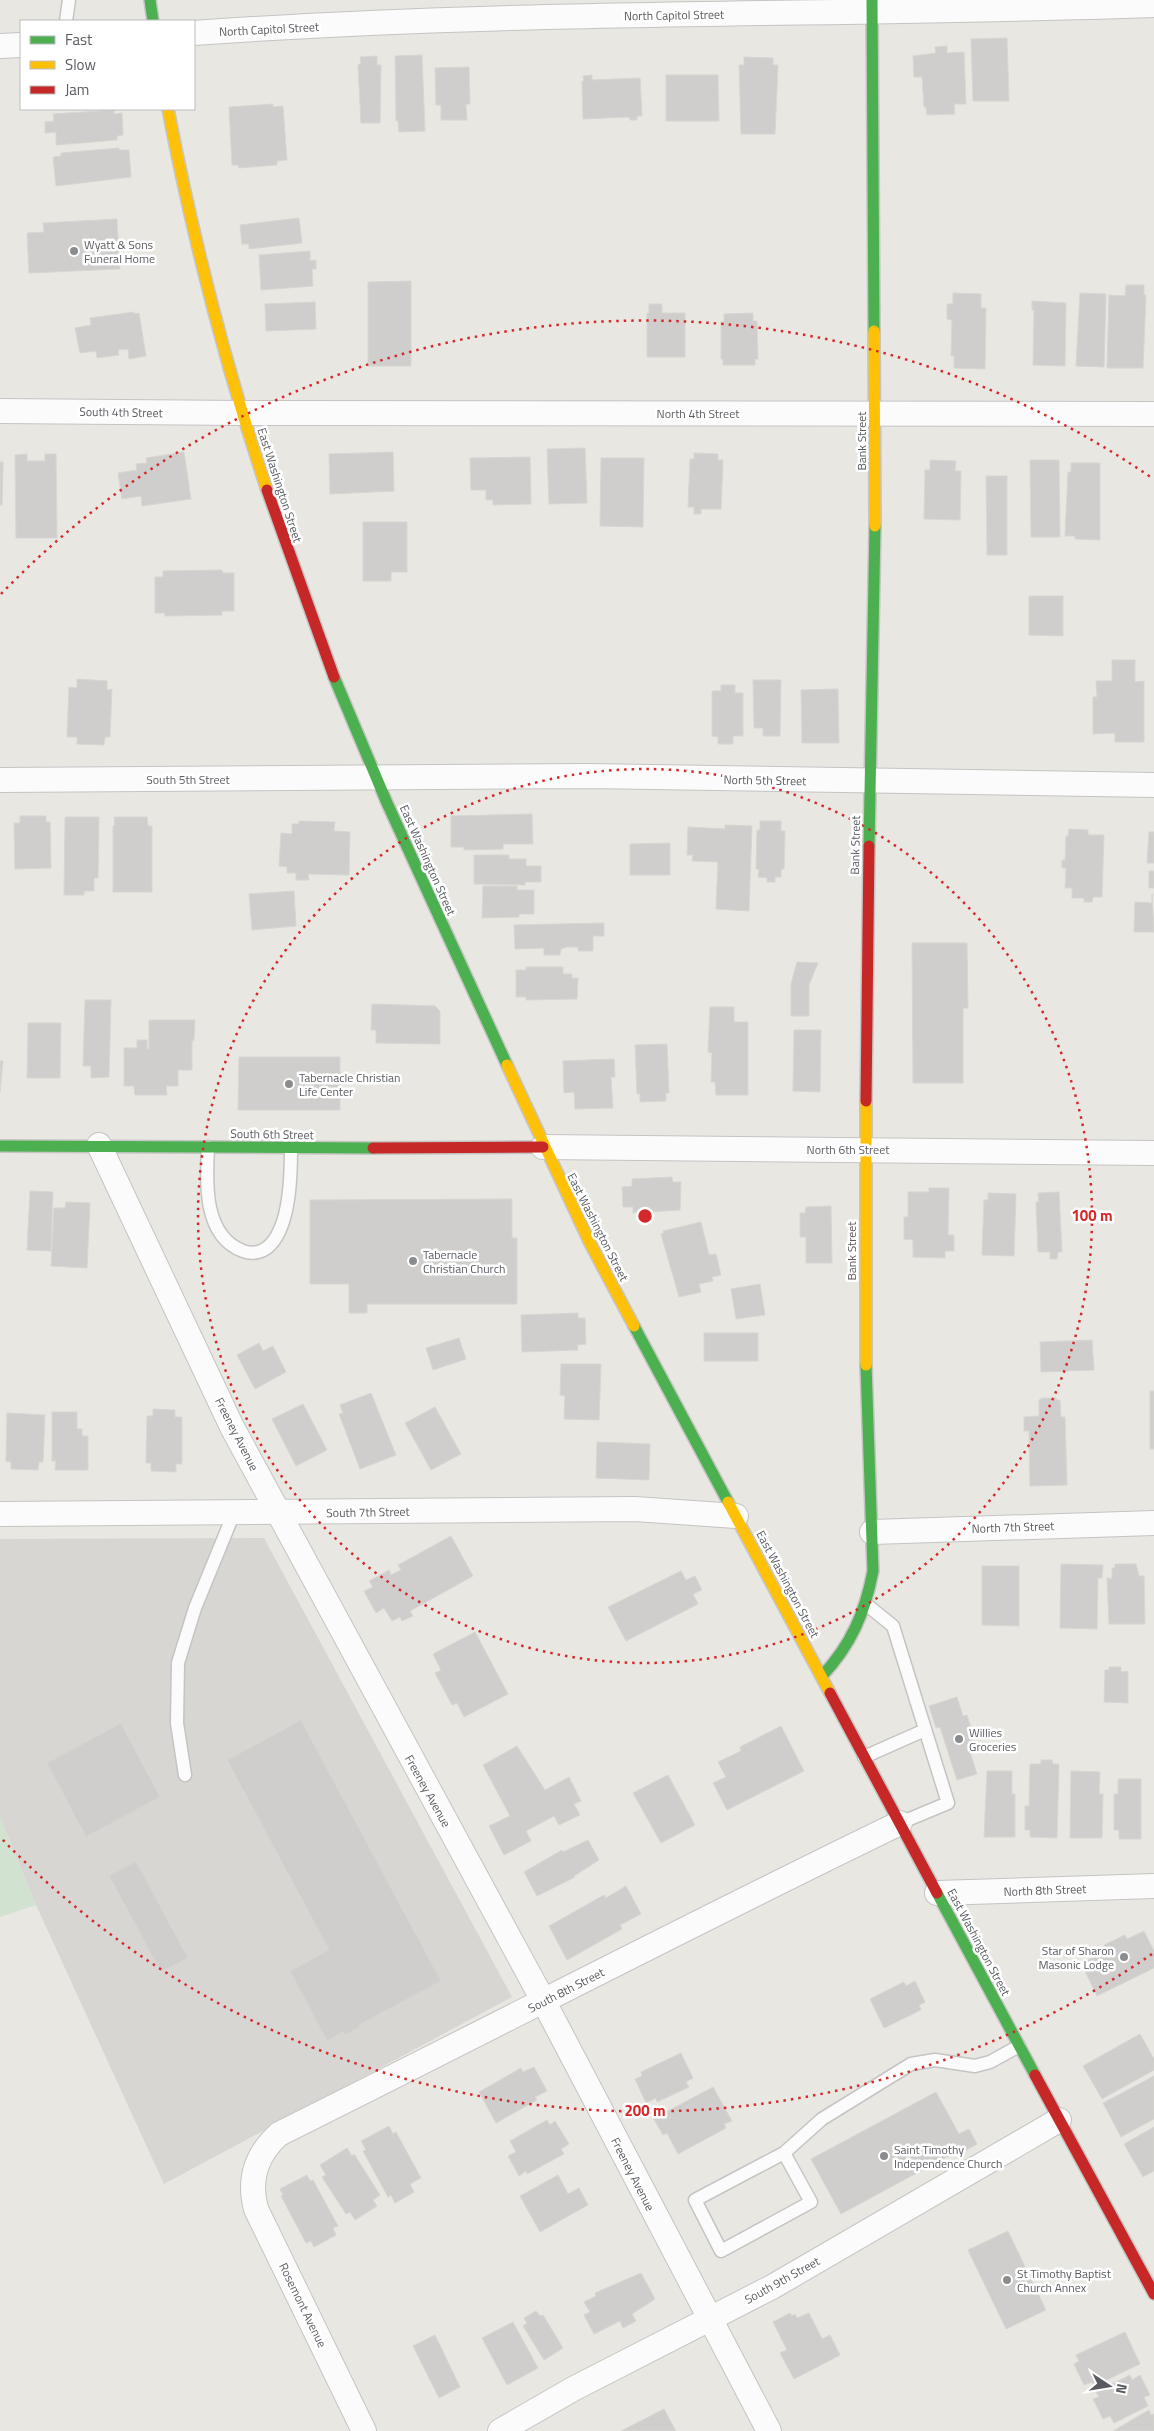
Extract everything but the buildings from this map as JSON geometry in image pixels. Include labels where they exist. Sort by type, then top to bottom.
[{"type":"main road","points":[[150,0],[153,20]]},
{"type":"main road","name":"Bank Street","points":[[822,1676],[834,1664],[854,1636],[867,1605],[873,1571],[865,1344],[865,1148],[875,568],[872,6]]},
{"type":"main road","name":"East Washington Street","points":[[168,110],[181,182],[204,277],[242,413],[289,558],[330,667],[376,778],[543,1147],[590,1243],[1059,2120],[1147,2266],[1154,2294]]},
{"type":"main road","name":"South 6th Street","points":[[0,1146],[543,1147]]},
{"type":"street","name":"North Capitol Street","points":[[195,33],[872,6],[1154,5]]},
{"type":"street","points":[[0,46],[20,45]]},
{"type":"street","name":"South 4th Street","points":[[0,411],[242,413]]},
{"type":"street","name":"North 4th Street","points":[[242,413],[1154,414]]},
{"type":"street","name":"North 5th Street","points":[[376,778],[588,776],[870,782],[1154,785]]},
{"type":"street","name":"South 5th Street","points":[[0,780],[376,778]]},
{"type":"street","name":"Freeney Avenue","points":[[99,1145],[232,1427],[544,2002],[709,2320],[769,2431]]},
{"type":"street","name":"North 6th Street","points":[[543,1147],[865,1148],[1154,1152]]},
{"type":"street","name":"South 7th Street","points":[[0,1514],[635,1509],[736,1516]]},
{"type":"street","name":"North 7th Street","points":[[872,1532],[1154,1523]]},
{"type":"street","name":"South 8th Street","points":[[253,2177],[254,2168],[266,2145],[279,2134],[544,2002],[760,1890],[900,1823]]},
{"type":"street","name":"North 8th Street","points":[[937,1893],[1154,1886]]},
{"type":"street","name":"South 9th Street","points":[[500,2431],[573,2389],[772,2287],[1059,2120]]},
{"type":"street","name":"Rosemont Avenue","points":[[253,2177],[252,2193],[256,2209],[364,2431]]},
{"type":"lane","points":[[66,20],[69,0]]},
{"type":"lane","points":[[208,1147],[209,1208],[218,1230],[226,1241],[239,1250],[250,1253],[261,1251],[271,1244],[277,1234],[285,1213],[289,1190],[291,1148]]},
{"type":"lane","points":[[186,1775],[177,1723],[178,1663],[195,1608],[234,1513]]},
{"type":"lane","points":[[867,1605],[893,1626],[948,1803],[900,1823]]},
{"type":"lane","points":[[864,1757],[925,1730]]},
{"type":"lane","points":[[784,2153],[811,2202],[721,2251],[694,2200],[784,2153],[822,2119],[911,2064],[935,2060],[975,2066],[990,2062],[1019,2046]]},
{"type":"shaded area","points":[[264,1538],[512,1997],[164,2184],[36,1905],[0,1817],[0,1539]]},
{"type":"green space","points":[[0,1817],[36,1905],[0,1917]]},
{"type":"traffic: fast","points":[[150,0],[153,20]]},
{"type":"traffic: fast","points":[[872,0],[874,331]]},
{"type":"traffic: fast","points":[[869,846],[875,526]]},
{"type":"traffic: fast","points":[[334,677],[387,803],[507,1065]]},
{"type":"traffic: fast","points":[[0,1146],[373,1148]]},
{"type":"traffic: fast","points":[[634,1326],[728,1502]]},
{"type":"traffic: fast","points":[[822,1676],[841,1652],[855,1628],[866,1601],[873,1571],[866,1365]]},
{"type":"traffic: fast","points":[[937,1893],[1035,2075]]},
{"type":"traffic: slow","points":[[168,110],[211,301],[237,396],[267,490]]},
{"type":"traffic: slow","points":[[874,331],[875,526]]},
{"type":"traffic: slow","points":[[507,1065],[590,1243],[634,1326]]},
{"type":"traffic: slow","points":[[866,1101],[866,1365]]},
{"type":"traffic: slow","points":[[728,1502],[830,1693]]},
{"type":"traffic: jam","points":[[267,490],[334,677]]},
{"type":"traffic: jam","points":[[866,1101],[869,846]]},
{"type":"traffic: jam","points":[[373,1148],[543,1147]]},
{"type":"traffic: jam","points":[[830,1693],[937,1893]]},
{"type":"traffic: jam","points":[[1035,2075],[1154,2294]]},
{"type":"place","name":"Wyatt & Sons Funeral Home","points":[[74,251]]},
{"type":"place","name":"Tabernacle Christian Life Center","points":[[289,1084]]},
{"type":"place","name":"Tabernacle Christian Church","points":[[413,1261]]},
{"type":"place","name":"Willies Groceries","points":[[959,1739]]},
{"type":"place","name":"Star of Sharon Masonic Lodge","points":[[1124,1957]]},
{"type":"place","name":"Saint Timothy Independence Church","points":[[884,2156]]},
{"type":"place","name":"St Timothy Baptist Church Annex","points":[[1007,2280]]}]
